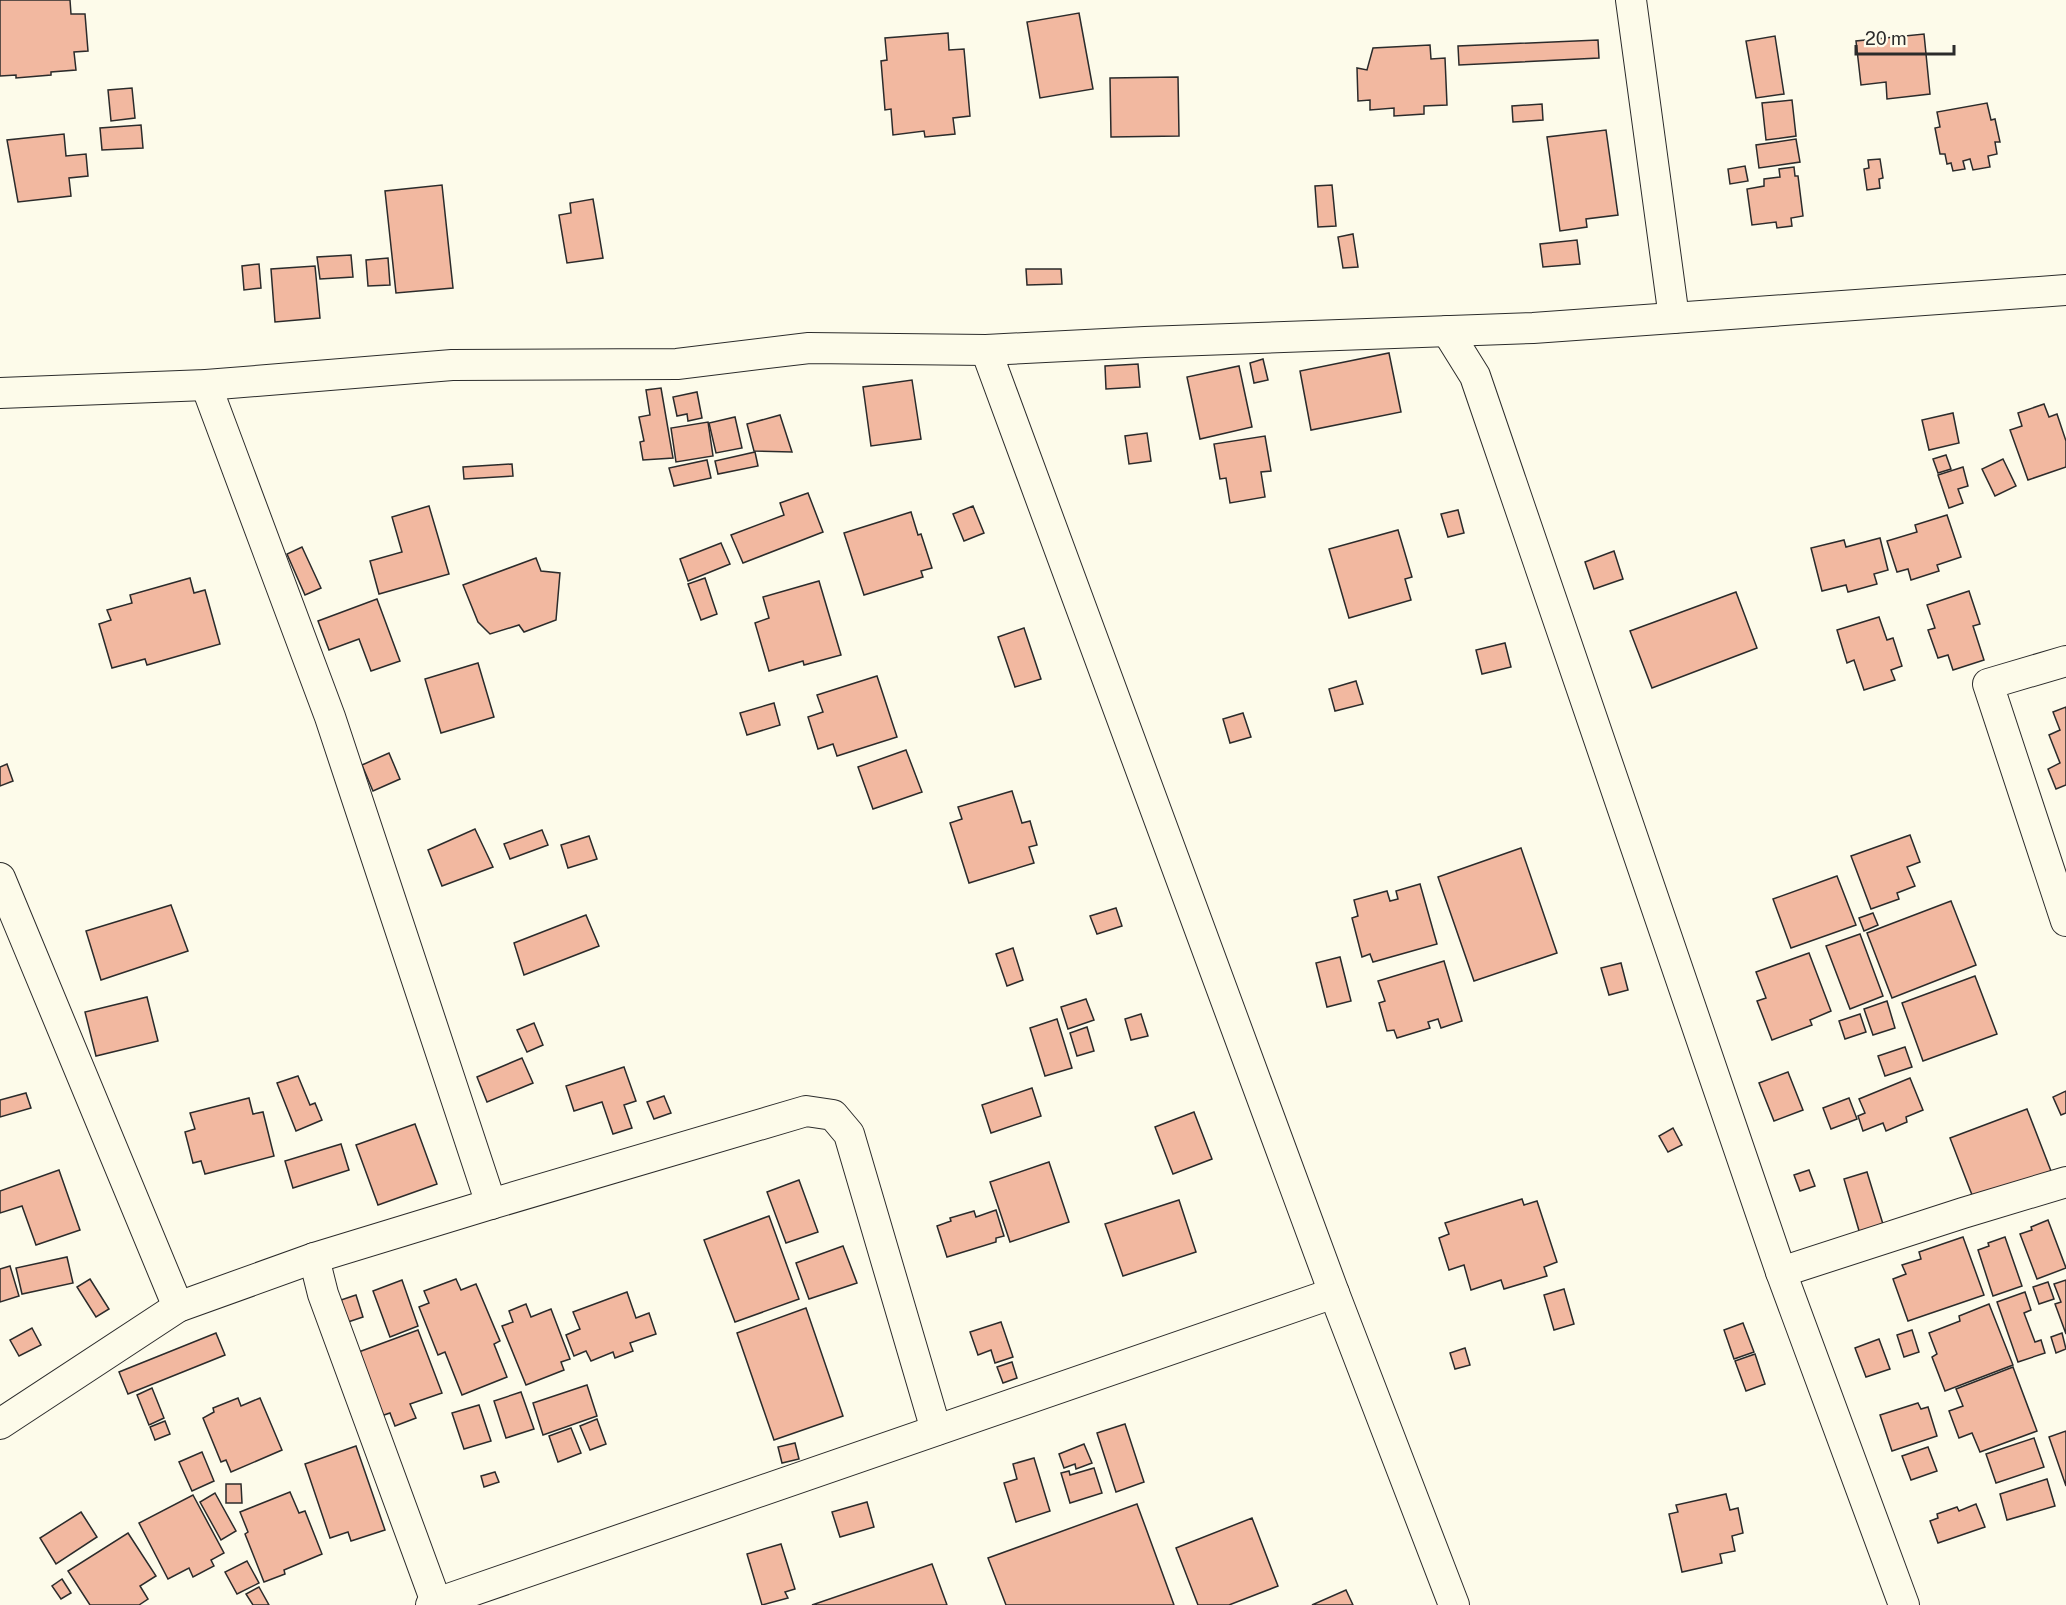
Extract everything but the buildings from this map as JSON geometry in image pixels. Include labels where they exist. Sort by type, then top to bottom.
[{"type":"street","points":[[1631,0],[1674,318]]},
{"type":"street","points":[[0,393],[206,386],[452,365],[677,364],[809,348],[986,350],[1533,328],[2066,290]]},
{"type":"street","points":[[1447,331],[1474,376],[1781,1272],[1904,1605]]},
{"type":"street","points":[[986,350],[1334,1293],[1454,1605]]},
{"type":"street","points":[[206,386],[330,717],[490,1204]]},
{"type":"street","points":[[2066,662],[1988,684],[2066,921]]},
{"type":"street","points":[[0,878],[178,1307]]},
{"type":"street","points":[[0,1424],[178,1307],[314,1258],[806,1111],[833,1115],[849,1134],[936,1430]]},
{"type":"street","points":[[1781,1272],[2066,1182]]},
{"type":"street","points":[[314,1258],[335,1326],[434,1603],[1334,1293]]}]
